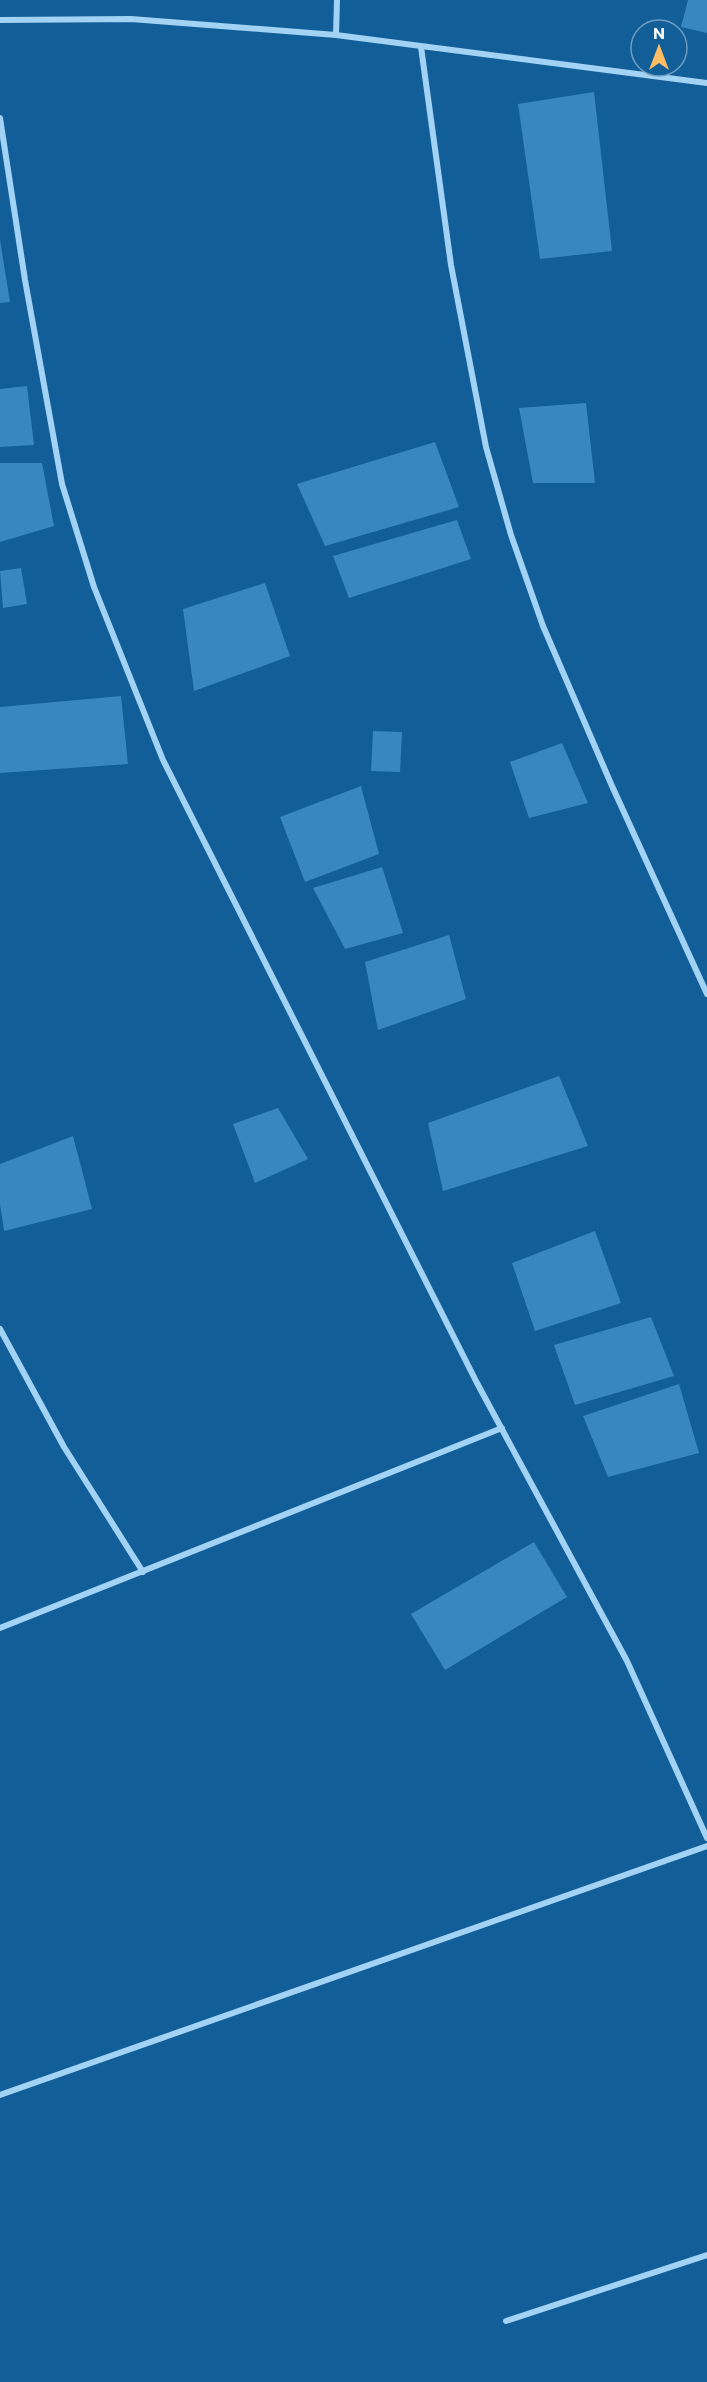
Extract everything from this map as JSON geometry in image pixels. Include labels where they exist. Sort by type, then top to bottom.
[{"type":"street","points":[[336,35],[337,0]]},
{"type":"street","points":[[0,20],[131,19],[336,35],[421,48],[707,83]]},
{"type":"street","points":[[421,48],[456,288],[486,447],[511,535],[543,626],[612,786],[707,994]]},
{"type":"street","points":[[0,118],[25,280],[63,484],[94,587],[164,760],[502,1428],[627,1660],[707,1838]]},
{"type":"street","points":[[0,1329],[64,1447],[142,1572]]},
{"type":"street","points":[[0,1628],[502,1428]]},
{"type":"street","points":[[0,2095],[707,1846]]},
{"type":"street","points":[[506,2321],[707,2255]]},
{"type":"building","points":[[688,0],[707,0],[707,33],[689,29],[689,18],[683,18]]},
{"type":"building","points":[[594,92],[612,251],[540,259],[518,104]]},
{"type":"building","points":[[0,240],[10,302],[0,303]]},
{"type":"building","points":[[27,386],[34,445],[0,447],[0,389]]},
{"type":"building","points":[[586,403],[595,483],[533,483],[519,408]]},
{"type":"building","points":[[435,442],[459,507],[325,546],[297,484]]},
{"type":"building","points":[[0,463],[42,463],[54,526],[0,542]]},
{"type":"building","points":[[457,520],[471,559],[349,598],[333,556]]},
{"type":"building","points":[[21,568],[27,604],[3,608],[0,571]]},
{"type":"building","points":[[265,583],[290,656],[194,691],[183,609]]},
{"type":"building","points":[[121,696],[128,764],[0,773],[0,707]]},
{"type":"building","points":[[373,731],[402,732],[400,772],[371,771]]},
{"type":"building","points":[[562,743],[588,803],[529,818],[510,762]]},
{"type":"building","points":[[361,786],[379,854],[305,882],[280,817]]},
{"type":"building","points":[[382,867],[403,933],[345,949],[313,888]]},
{"type":"building","points":[[449,935],[466,999],[378,1030],[365,962]]},
{"type":"building","points":[[559,1076],[588,1146],[443,1191],[428,1123]]},
{"type":"building","points":[[278,1108],[308,1159],[255,1183],[233,1124]]},
{"type":"building","points":[[73,1136],[92,1209],[4,1231],[0,1204],[0,1164]]},
{"type":"building","points":[[595,1231],[621,1303],[535,1331],[512,1263]]},
{"type":"building","points":[[651,1317],[674,1376],[575,1405],[554,1345]]},
{"type":"building","points":[[679,1384],[699,1453],[608,1477],[583,1416]]},
{"type":"building","points":[[534,1542],[567,1597],[445,1670],[411,1614]]}]
